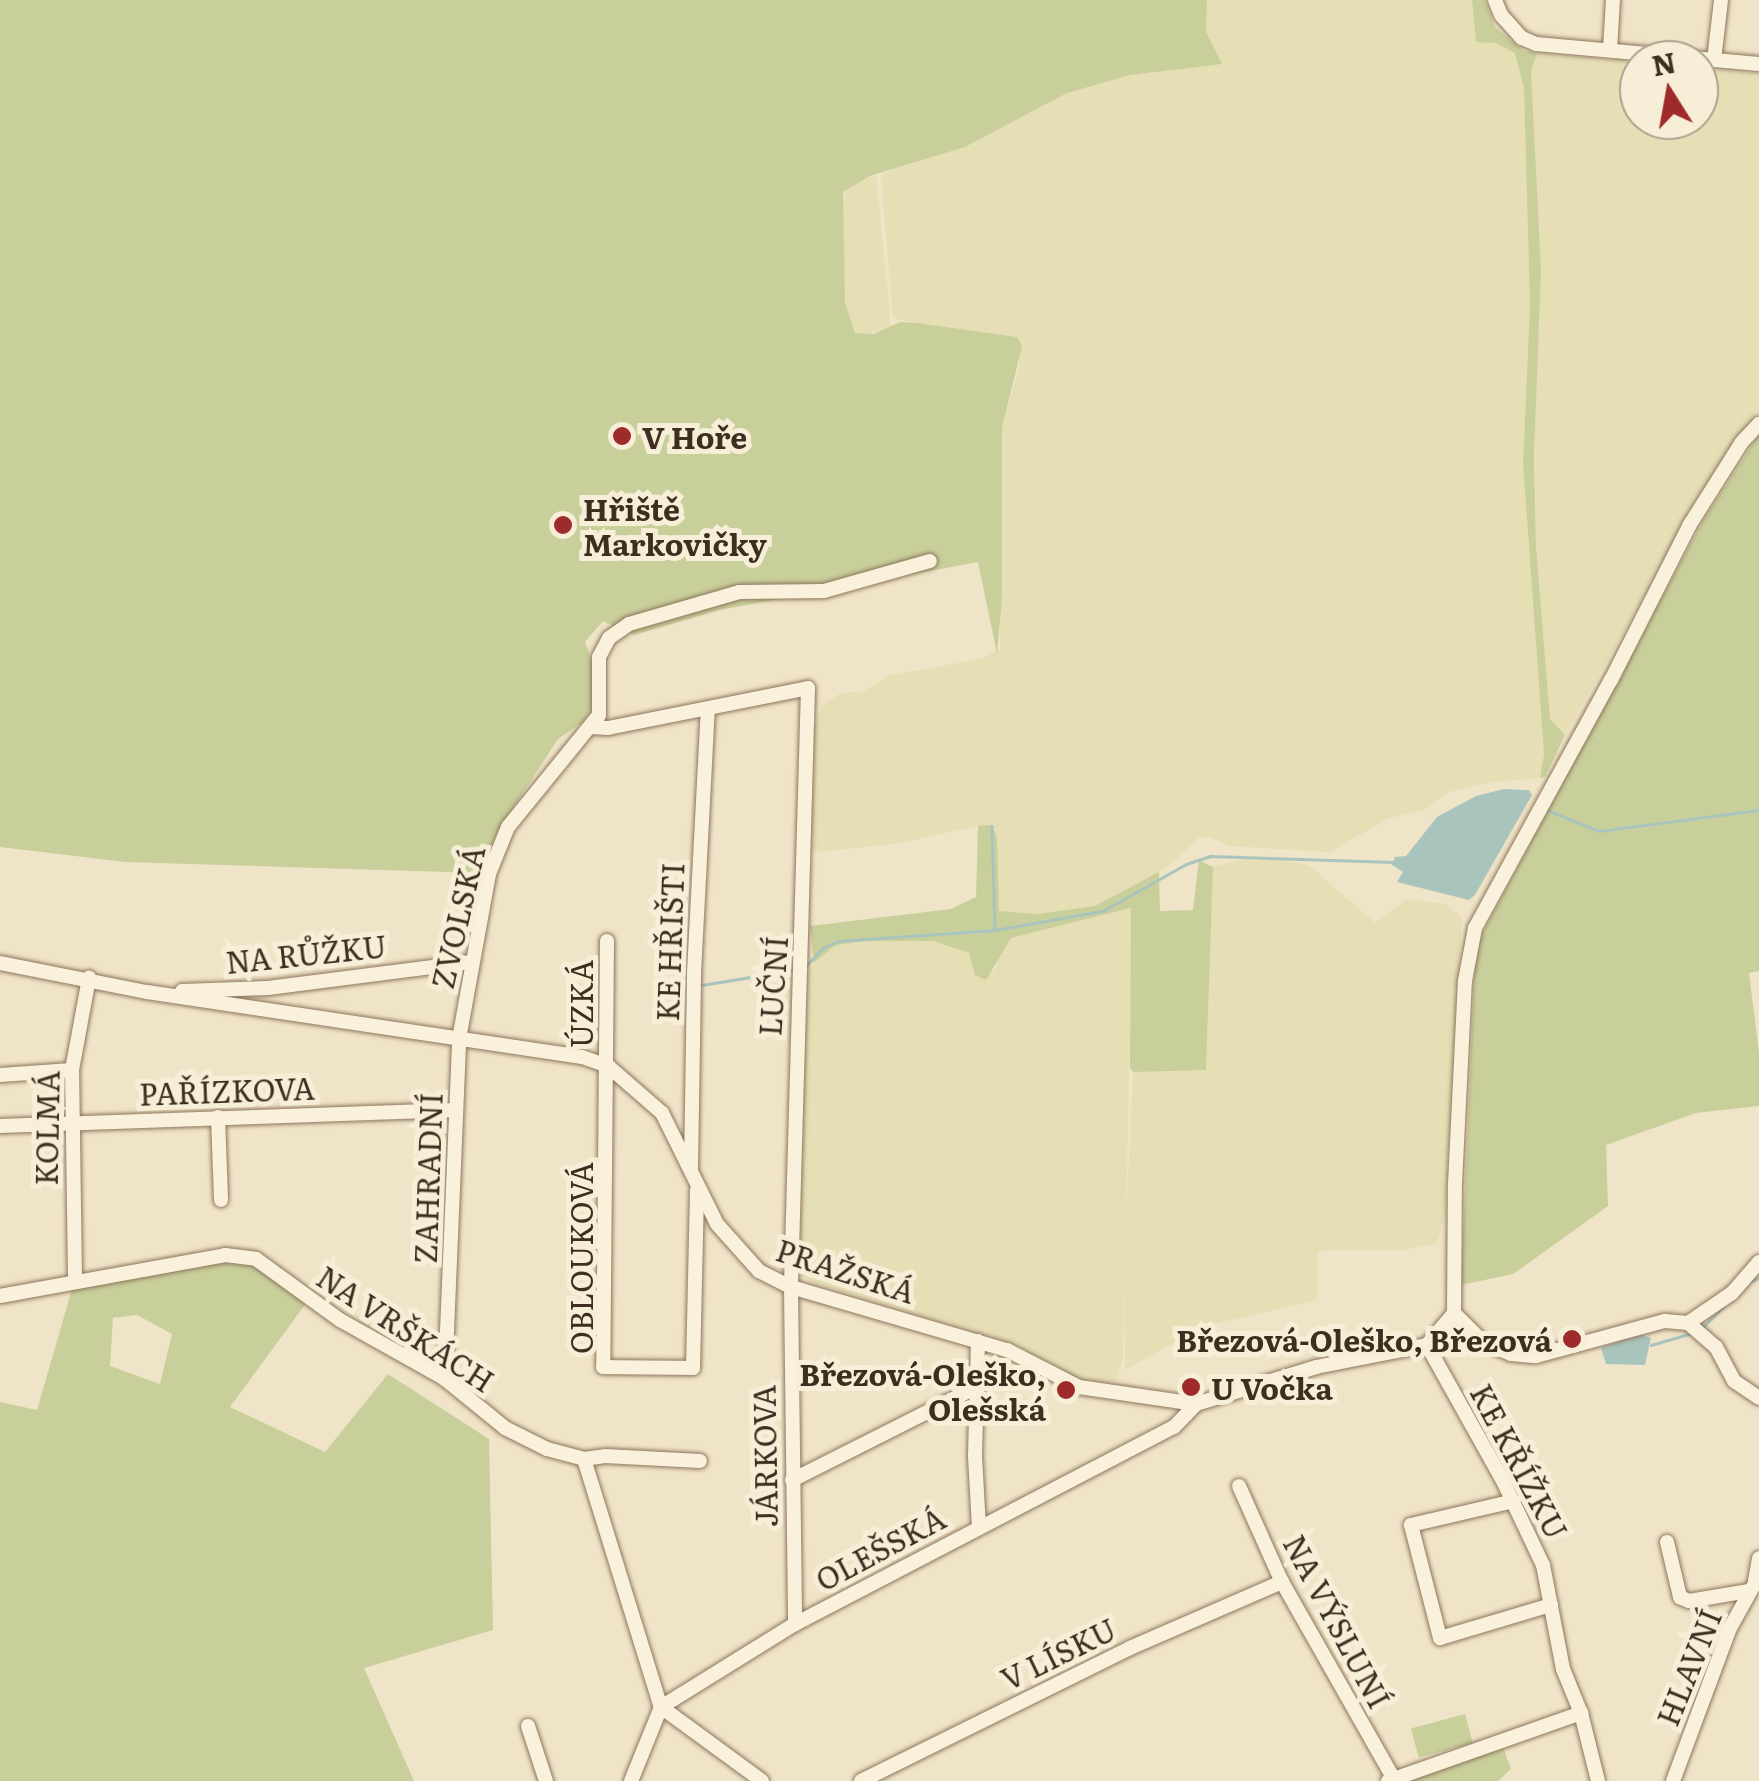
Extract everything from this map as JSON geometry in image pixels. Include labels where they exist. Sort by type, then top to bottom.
[{"type":"street","points":[[1495,0],[1500,15],[1522,38],[1536,44],[1619,51]]},
{"type":"street","points":[[1610,50],[1613,0]]},
{"type":"street","points":[[1717,40],[1722,0]]},
{"type":"street","points":[[1719,60],[1759,64]]},
{"type":"street","points":[[1428,1344],[1454,1314],[1465,981],[1475,928],[1611,680],[1689,526],[1742,442],[1759,424]]},
{"type":"street","name":"ZVOLSKÁ","points":[[459,1039],[489,874],[508,827],[599,715],[599,656],[608,638],[629,624],[739,592],[765,588],[824,590],[930,561]]},
{"type":"street","name":"LUČNÍ","points":[[708,710],[808,688],[791,1286]]},
{"type":"street","points":[[590,727],[708,710]]},
{"type":"street","name":"KE HŘIŠTI","points":[[694,1183],[694,974],[708,710]]},
{"type":"street","name":"ÚZKÁ","points":[[607,941],[608,1066]]},
{"type":"street","name":"NA RŮŽKU","points":[[148,992],[268,988],[470,962]]},
{"type":"street","name":"PRAŽSKÁ","points":[[0,963],[148,992],[582,1056],[608,1066],[662,1113],[694,1183],[742,1258],[791,1286],[1007,1350],[1079,1387],[1196,1404],[1316,1367],[1428,1344]]},
{"type":"street","name":"KOLMÁ","points":[[75,1279],[69,1123],[72,1070],[89,978]]},
{"type":"street","name":"ZAHRADNÍ","points":[[445,1378],[459,1039]]},
{"type":"street","name":"OBLOUKOVÁ","points":[[608,1066],[603,1366],[693,1368],[694,1183]]},
{"type":"street","points":[[0,1075],[72,1070]]},
{"type":"street","name":"PAŘÍZKOVA","points":[[0,1126],[456,1110]]},
{"type":"street","points":[[218,1117],[221,1200]]},
{"type":"street","name":"NA VRŠKÁCH","points":[[0,1296],[75,1279],[226,1256],[256,1260],[340,1320],[445,1378],[505,1428],[547,1449],[584,1459],[605,1456],[700,1461]]},
{"type":"street","points":[[1454,1314],[1484,1342],[1511,1354],[1536,1356],[1665,1322],[1688,1323],[1732,1293],[1759,1262]]},
{"type":"street","name":"JÁRKOVA","points":[[791,1286],[795,1624]]},
{"type":"street","points":[[1688,1323],[1716,1347],[1734,1382],[1759,1398]]},
{"type":"street","points":[[978,1341],[979,1526]]},
{"type":"street","name":"KE KŘÍŽKU","points":[[1428,1344],[1514,1501],[1543,1565],[1564,1670],[1581,1713],[1598,1781]]},
{"type":"street","points":[[792,1480],[977,1386]]},
{"type":"street","name":"OLEŠSKÁ","points":[[661,1707],[795,1624],[1174,1427],[1196,1404]]},
{"type":"street","points":[[584,1459],[661,1707],[762,1781]]},
{"type":"street","name":"NA VÝSLUNÍ","points":[[1239,1486],[1282,1582],[1391,1780]]},
{"type":"street","points":[[1514,1501],[1411,1524],[1440,1638],[1551,1605]]},
{"type":"street","points":[[1667,1542],[1680,1596],[1690,1601],[1754,1582]]},
{"type":"street","name":"HLAVNÍ","points":[[1673,1781],[1730,1628],[1754,1582],[1759,1558]]},
{"type":"street","name":"V LÍSKU","points":[[862,1781],[1130,1648],[1282,1582]]},
{"type":"street","points":[[630,1781],[661,1707]]},
{"type":"street","points":[[1391,1780],[1581,1713]]},
{"type":"street","points":[[528,1726],[546,1781]]},
{"type":"shaded area","points":[[1207,0],[1472,0],[1476,41],[1495,43],[1516,53],[1524,88],[1530,305],[1523,464],[1544,754],[1540,778],[1492,782],[1449,792],[1426,809],[1387,819],[1330,852],[1230,846],[1209,837],[1198,838],[1169,866],[1117,897],[1095,906],[1035,914],[998,911],[995,831],[978,826],[900,843],[821,852],[811,849],[812,731],[822,705],[841,693],[865,691],[887,676],[984,658],[1000,649],[1002,428],[1019,369],[1017,337],[952,331],[893,318],[881,177],[886,172],[965,147],[1067,93],[1130,75],[1221,63],[1206,32]]},
{"type":"shaded area","points":[[1537,53],[1619,60],[1619,140],[1719,140],[1719,69],[1759,74],[1759,411],[1717,467],[1565,735],[1550,720],[1536,546],[1531,71]]},
{"type":"shaded area","points":[[876,175],[891,326],[865,335],[855,333],[846,317],[840,204],[847,187]]},
{"type":"shaded area","points":[[1255,856],[1309,865],[1375,923],[1407,899],[1445,904],[1462,917],[1445,1213],[1437,1243],[1405,1250],[1323,1250],[1318,1253],[1317,1300],[1202,1327],[1125,1370],[1125,1277],[1123,1357],[1116,1381],[1110,1383],[1081,1381],[1014,1344],[815,1284],[799,1274],[803,993],[807,975],[822,953],[834,946],[860,941],[933,941],[969,953],[994,973],[1002,947],[1011,938],[1132,908],[1126,1224],[1133,1072],[1206,1069],[1213,867]]},
{"type":"green space","points":[[0,0],[1207,0],[1206,32],[1222,64],[1130,75],[1067,93],[965,147],[870,176],[843,192],[845,303],[855,333],[873,334],[900,322],[917,323],[1017,337],[1022,346],[1002,428],[1002,597],[997,654],[978,562],[720,610],[634,635],[603,621],[585,642],[595,669],[594,704],[583,722],[558,739],[497,833],[479,873],[125,862],[0,847]]},
{"type":"green space","points":[[1472,0],[1485,0],[1495,27],[1524,51],[1537,53],[1531,71],[1541,270],[1534,454],[1536,546],[1550,719],[1565,735],[1545,777],[1540,778],[1544,754],[1523,464],[1530,305],[1524,88],[1515,53],[1495,43],[1476,42]]},
{"type":"green space","points":[[1759,434],[1759,971],[1749,973],[1759,1053],[1759,1106],[1696,1113],[1606,1145],[1608,1206],[1513,1274],[1461,1285],[1475,960],[1483,932],[1703,521]]},
{"type":"green space","points":[[991,825],[997,836],[999,911],[1036,914],[1095,906],[1159,872],[1160,911],[1193,910],[1199,860],[1213,867],[1206,1070],[1133,1072],[1130,1068],[1131,908],[1011,938],[986,980],[975,975],[969,953],[933,941],[860,941],[834,946],[814,963],[810,926],[951,909],[976,897],[978,826]]},
{"type":"green space","points":[[226,1259],[257,1267],[307,1302],[230,1407],[325,1452],[388,1374],[489,1439],[493,1630],[364,1668],[414,1781],[0,1781],[0,1402],[37,1410],[72,1289]],"holes":[[[137,1315],[172,1334],[160,1384],[110,1366],[113,1318]]]},
{"type":"green space","points":[[1465,1714],[1473,1743],[1419,1757],[1411,1728]]},
{"type":"green space","points":[[1503,1747],[1511,1769],[1498,1781],[1405,1781]]},
{"type":"water","points":[[1504,789],[1529,790],[1532,795],[1475,895],[1469,900],[1397,882],[1403,872],[1392,865],[1395,857],[1406,856],[1437,817],[1476,796]]},
{"type":"water","points":[[1640,1334],[1651,1338],[1645,1365],[1606,1364],[1601,1348]]},
{"type":"waterway","points":[[1547,810],[1599,831],[1759,810]]},
{"type":"waterway","points":[[992,826],[995,929]]},
{"type":"waterway","points":[[806,966],[823,948],[839,941],[995,930],[1103,911],[1186,864],[1211,856],[1393,862]]},
{"type":"waterway","points":[[702,985],[794,970]]},
{"type":"waterway","points":[[1751,1281],[1759,1278]]},
{"type":"waterway","points":[[1704,1326],[1723,1307]]},
{"type":"waterway","points":[[1651,1345],[1692,1333]]},
{"type":"place","name":"V Hoře","points":[[622,436]]},
{"type":"place","name":"Hřiště Markovičky","points":[[563,525]]},
{"type":"place","name":"Březová-Oleško, Březová","points":[[1572,1339]]},
{"type":"place","name":"U Vočka","points":[[1191,1387]]},
{"type":"place","name":"Březová-Oleško, Olešská","points":[[1066,1390]]}]
